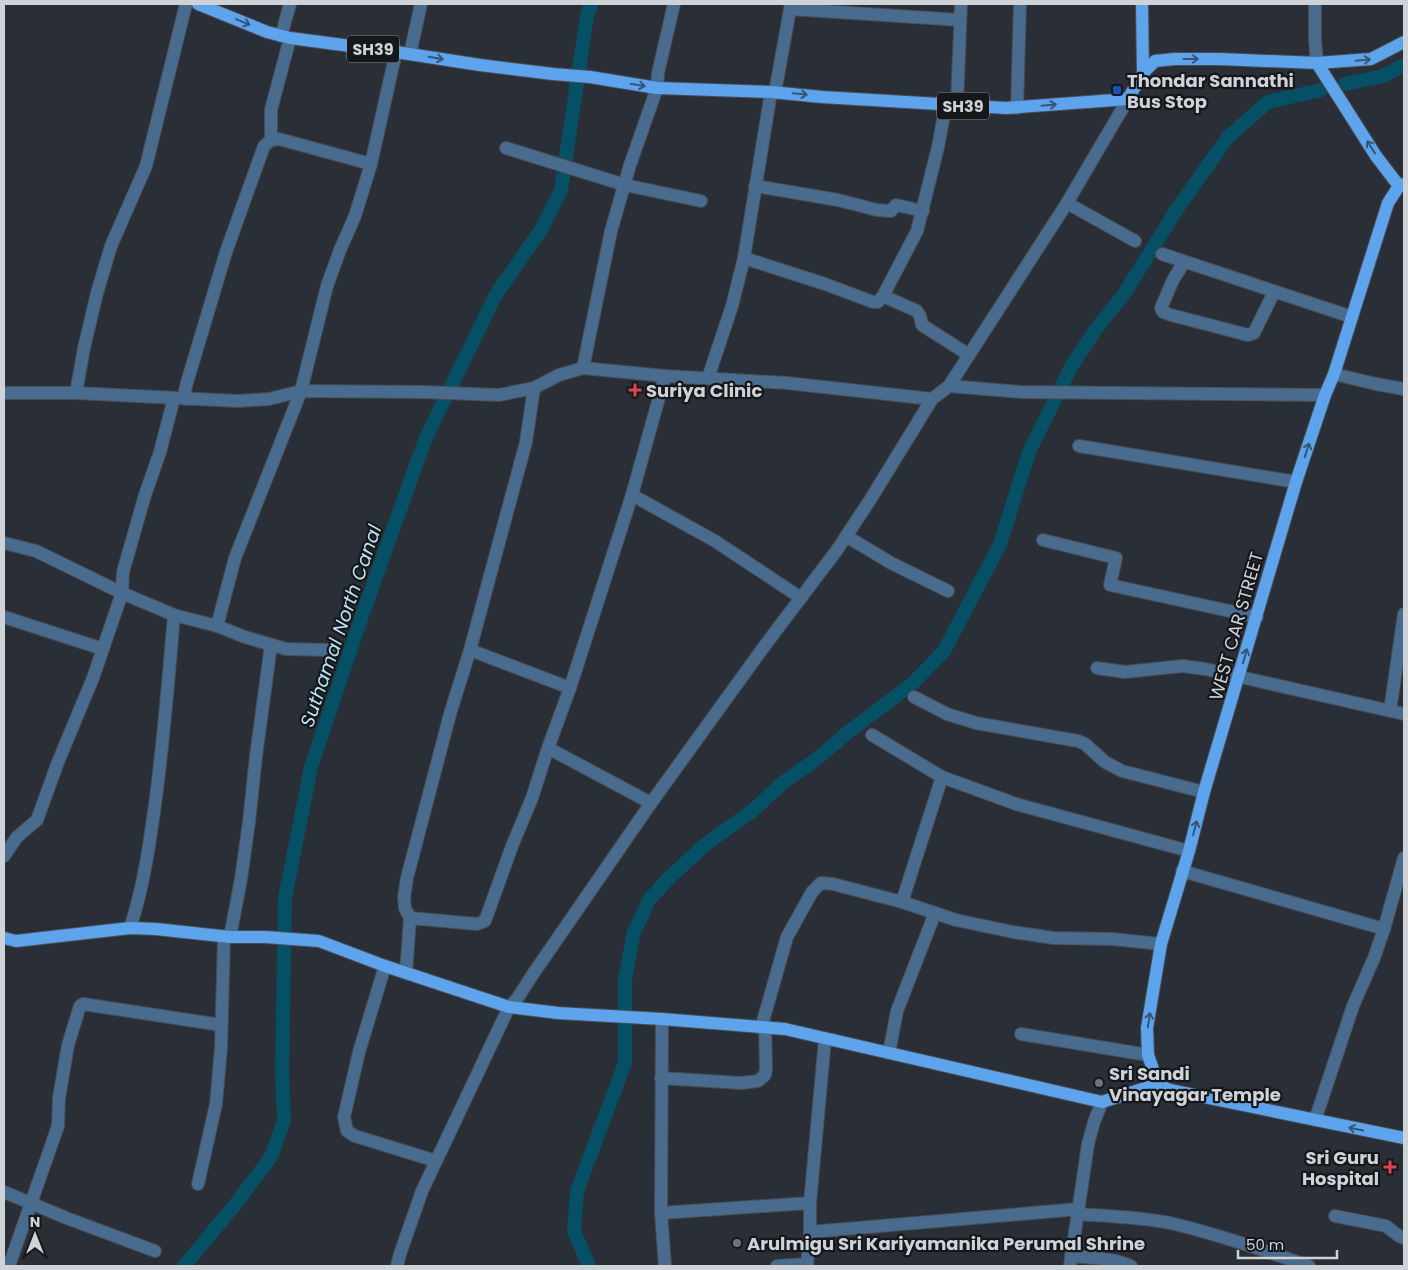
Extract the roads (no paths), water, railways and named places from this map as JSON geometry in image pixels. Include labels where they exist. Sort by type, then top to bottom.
[{"type":"main road","name":"SH39","points":[[198,4],[267,32],[286,37],[480,65],[590,77],[657,88],[772,92],[822,97],[1017,108],[1128,99]]},
{"type":"main road","points":[[1142,4],[1143,73]]},
{"type":"main road","points":[[1128,99],[1143,73],[1155,61],[1219,59],[1317,63],[1371,59],[1404,42]]},
{"type":"main road","points":[[1317,63],[1376,156],[1402,185]]},
{"type":"main road","name":"WEST CAR STREET","points":[[1158,1084],[1148,1055],[1147,1028],[1161,944],[1296,482],[1325,394],[1334,374],[1388,203],[1402,185]]},
{"type":"main road","points":[[4,938],[16,941],[130,928],[227,937],[264,937],[319,941],[385,966],[509,1008],[785,1030],[1102,1102],[1158,1084],[1170,1090],[1404,1138]]},
{"type":"street","points":[[76,393],[97,293],[111,246],[146,166],[186,4]]},
{"type":"street","points":[[271,140],[271,110],[286,37],[290,4]]},
{"type":"street","points":[[410,54],[421,4]]},
{"type":"street","points":[[583,368],[611,231],[657,88],[658,73],[674,4]]},
{"type":"street","points":[[744,258],[873,302],[878,302],[917,231],[923,211],[938,147],[952,105],[961,4]]},
{"type":"street","points":[[1017,108],[1020,4]]},
{"type":"street","points":[[1315,4],[1317,63]]},
{"type":"street","points":[[708,378],[732,306],[744,258],[772,92],[776,87],[791,6],[960,20]]},
{"type":"street","points":[[217,626],[235,558],[301,391],[327,286],[355,216],[371,164],[396,52]]},
{"type":"street","points":[[397,1266],[422,1190],[509,1008],[518,999],[533,974],[651,803],[846,536],[932,399],[949,386],[1067,203],[1128,99]]},
{"type":"street","points":[[4,856],[17,838],[37,820],[92,678],[122,593],[123,572],[145,495],[180,399],[186,390],[226,252],[264,146],[271,140],[280,139],[371,164]]},
{"type":"street","points":[[506,148],[625,185],[701,201]]},
{"type":"street","points":[[756,186],[838,200],[877,210],[891,211],[896,204],[923,211]]},
{"type":"street","points":[[1067,203],[1135,241]]},
{"type":"street","points":[[1162,254],[1352,318]]},
{"type":"street","points":[[1184,262],[1173,280],[1161,308],[1163,312],[1171,315],[1248,335],[1254,333],[1274,292]]},
{"type":"street","points":[[882,296],[917,311],[922,325],[968,355]]},
{"type":"street","points":[[4,393],[76,393],[238,401],[269,399],[301,391],[499,395],[534,388],[560,375],[583,368],[665,376],[787,383],[932,399]]},
{"type":"street","points":[[1334,374],[1404,389]]},
{"type":"street","points":[[410,918],[477,924],[484,921],[532,798],[570,688],[632,495],[665,376]]},
{"type":"street","points":[[949,386],[1021,392],[1325,394]]},
{"type":"street","points":[[406,973],[410,918],[404,898],[407,878],[450,714],[470,650],[526,442],[534,388]]},
{"type":"street","points":[[1079,446],[1296,482]]},
{"type":"street","points":[[632,495],[715,541],[801,598]]},
{"type":"street","points":[[846,536],[891,563],[948,591]]},
{"type":"street","points":[[1043,540],[1116,558],[1110,585],[1257,617]]},
{"type":"street","points":[[4,543],[36,551],[122,593],[174,615],[217,626],[286,649],[329,650]]},
{"type":"street","points":[[1390,711],[1404,614]]},
{"type":"street","points":[[130,928],[137,908],[152,825],[164,737],[174,615]]},
{"type":"street","points":[[4,617],[102,648]]},
{"type":"street","points":[[198,1184],[216,1104],[227,937],[241,880],[271,645]]},
{"type":"street","points":[[470,650],[570,688]]},
{"type":"street","points":[[1097,668],[1125,672],[1183,666],[1240,676],[1404,714]]},
{"type":"street","points":[[914,697],[947,714],[976,723],[1078,741],[1085,744],[1104,762],[1122,771],[1204,792]]},
{"type":"street","points":[[872,735],[942,777],[1016,804],[1189,850]]},
{"type":"street","points":[[548,748],[651,803]]},
{"type":"street","points":[[902,902],[942,777]]},
{"type":"street","points":[[1315,1120],[1353,1006],[1374,958],[1384,929],[1404,858]]},
{"type":"street","points":[[1182,872],[1384,929]]},
{"type":"street","points":[[661,1078],[741,1083],[758,1081],[765,1074],[763,1028],[787,937],[812,892],[822,883],[833,884],[902,902],[956,920],[1013,932],[1054,938],[1112,939],[1161,944]]},
{"type":"street","points":[[890,1053],[897,1011],[935,913]]},
{"type":"street","points":[[385,966],[359,1052],[344,1116],[345,1124],[348,1131],[355,1136],[436,1161]]},
{"type":"street","points":[[8,1266],[58,1126],[59,1098],[68,1045],[80,1006],[83,1004],[221,1025]]},
{"type":"street","points":[[662,1019],[661,1213],[665,1266]]},
{"type":"street","points":[[1021,1034],[1148,1055]]},
{"type":"street","points":[[777,1266],[807,1264],[810,1203],[824,1039]]},
{"type":"street","points":[[1102,1102],[1088,1144],[1071,1261],[1111,1261],[1131,1266]]},
{"type":"street","points":[[4,1192],[155,1251]]},
{"type":"street","points":[[661,1213],[810,1203]]},
{"type":"street","points":[[810,1232],[1079,1212],[1169,1223],[1253,1246],[1309,1266]]},
{"type":"street","points":[[1335,1216],[1386,1226],[1404,1238]]},
{"type":"waterway","name":"Suthamal North Canal","points":[[184,1266],[234,1206],[271,1157],[284,1120],[282,1073],[285,898],[311,767],[363,613],[425,440],[495,296],[542,228],[561,190],[587,16],[591,4]]},
{"type":"waterway","points":[[1345,84],[1383,76],[1404,65]]},
{"type":"waterway","points":[[589,1266],[574,1231],[577,1191],[625,1063],[625,979],[634,932],[649,900],[669,878],[706,844],[751,812],[784,782],[818,758],[847,733],[912,684],[944,651],[1000,544],[1029,452],[1072,365],[1096,329],[1124,294],[1177,209],[1228,137],[1268,102],[1321,90]]},
{"type":"place","name":"Thondar Sannathi Bus Stop","points":[[1117,90]]},
{"type":"place","name":"Suriya Clinic","points":[[635,390]]},
{"type":"place","name":"Sri Sandi Vinayagar Temple","points":[[1099,1083]]},
{"type":"place","name":"Sri Guru Hospital","points":[[1390,1167]]},
{"type":"place","name":"Arulmigu Sri Kariyamanika Perumal Shrine","points":[[737,1243]]}]
